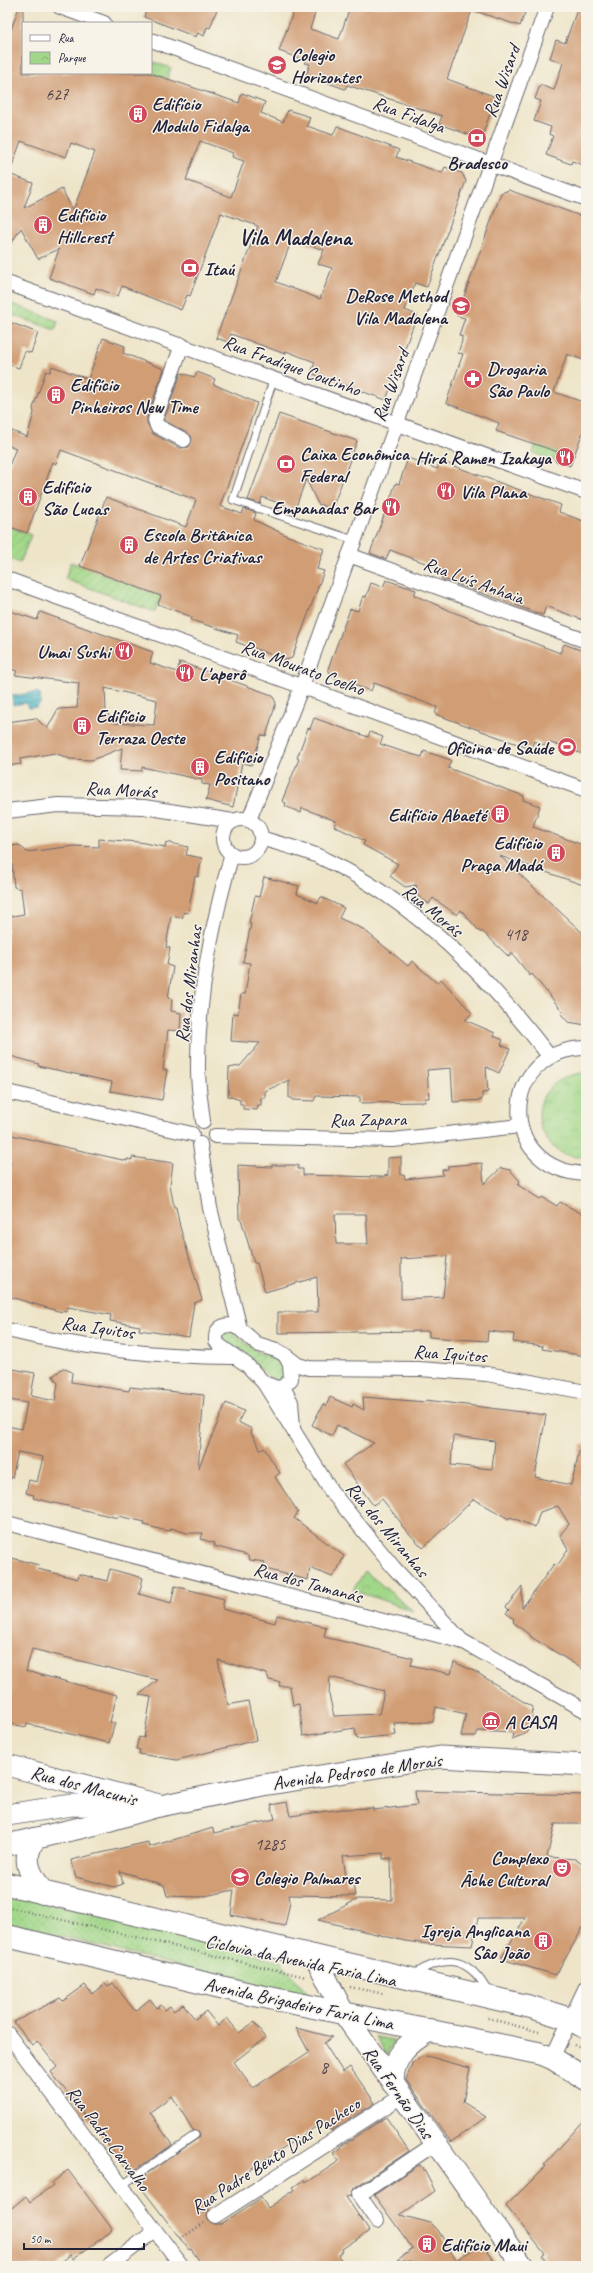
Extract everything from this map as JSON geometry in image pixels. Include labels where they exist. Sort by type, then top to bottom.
[{"type":"highway","points":[[34,1839],[28,1852],[28,1869],[43,1893]]},
{"type":"highway","points":[[7,1884],[408,1978],[486,2007],[578,2024]]},
{"type":"highway","name":"Avenida Brigadeiro Faria Lima","points":[[7,1936],[174,1977],[344,2014],[430,2030],[538,2053],[552,2058],[586,2079]]},
{"type":"highway","points":[[398,2090],[392,2072],[399,2056],[406,2046],[430,2030]]},
{"type":"main road","name":"Avenida Pedroso de Morais","points":[[7,1845],[97,1824],[158,1806],[263,1785],[440,1757],[586,1765]]},
{"type":"main road","name":"Rua dos Macunis","points":[[7,1765],[158,1806]]},
{"type":"main road","name":"Avenida Pedroso de Morais","points":[[7,1815],[72,1805],[158,1806]]},
{"type":"main road","name":"Rua Fernão Dias","points":[[315,1956],[344,2014],[523,2266]]},
{"type":"street","points":[[60,7],[101,22]]},
{"type":"street","name":"Rua Wisard","points":[[302,686],[547,7]]},
{"type":"street","name":"Rua Fidalga","points":[[152,40],[586,199]]},
{"type":"street","name":"Rua Fradique Coutinho","points":[[7,282],[586,492]]},
{"type":"street","points":[[182,345],[155,420],[157,426],[184,440]]},
{"type":"street","name":"Rua Luís Anhaia","points":[[349,555],[586,641]]},
{"type":"street","name":"Rua Mourato Coelho","points":[[7,579],[586,790]]},
{"type":"street","points":[[249,820],[302,686]]},
{"type":"street","name":"Rua Morás","points":[[7,811],[58,805],[144,807],[233,821]]},
{"type":"street","points":[[238,819],[249,820],[258,828],[261,838],[260,844],[253,853],[243,856],[232,854],[226,848],[223,839],[225,829],[233,821],[238,819]]},
{"type":"street","name":"Rua Morás","points":[[261,838],[323,858],[364,882],[408,911],[482,976],[518,1016],[550,1056]]},
{"type":"street","name":"Rua dos Miranhas","points":[[203,1121],[198,1071],[201,1005],[210,945],[232,854]]},
{"type":"street","points":[[586,1048],[570,1049],[550,1056],[534,1069],[524,1086],[519,1106],[520,1126],[527,1143],[538,1157],[553,1167],[570,1173],[586,1174]]},
{"type":"street","points":[[7,1092],[196,1139],[211,1142],[215,1136],[213,1125],[203,1121],[196,1124],[196,1139],[210,1208],[240,1328]]},
{"type":"street","name":"Rua Zapara","points":[[215,1136],[393,1140],[520,1126]]},
{"type":"street","points":[[185,1357],[206,1347],[216,1337],[217,1332],[230,1316],[233,1304]]},
{"type":"street","points":[[224,1325],[231,1324],[240,1328]]},
{"type":"street","name":"Rua Iquitos","points":[[240,1328],[253,1341],[276,1350],[298,1365],[309,1368],[419,1369],[487,1374],[586,1392]]},
{"type":"street","name":"Rua Iquitos","points":[[7,1330],[36,1337],[185,1357],[234,1357]]},
{"type":"street","name":"Rua dos Miranhas","points":[[216,1337],[220,1346],[234,1357],[248,1365],[264,1383],[331,1491],[357,1525],[464,1642]]},
{"type":"street","name":"Rua dos Miranhas","points":[[285,1355],[290,1364],[287,1383],[291,1402],[294,1433]]},
{"type":"street","points":[[264,1383],[272,1387],[287,1383],[309,1368]]},
{"type":"street","name":"Rua dos Tamanás","points":[[7,1524],[464,1642],[586,1711]]},
{"type":"street","points":[[552,2058],[561,2039],[578,2024],[585,1990]]},
{"type":"street","name":"Rua Padre Carvalho","points":[[7,2033],[182,2266]]},
{"type":"street","name":"Rua Padre Bento Dias Pacheco","points":[[215,2216],[398,2090]]},
{"type":"street","name":"Rua Fernão Dias","points":[[377,2221],[359,2195],[436,2143]]},
{"type":"street","points":[[109,2266],[155,2231]]},
{"type":"lane","points":[[274,378],[233,500],[354,540]]},
{"type":"lane","points":[[121,2186],[195,2135]]},
{"type":"path","name":"Ciclovia da Avenida Faria Lima","points":[[7,1907],[328,1983],[385,1994]]},
{"type":"path","points":[[486,2007],[586,2051]]},
{"type":"path","name":"Rua Padre Bento Dias Pacheco","points":[[167,2247],[215,2216]]},
{"type":"green space","points":[[152,61],[171,68],[167,79],[152,74]]},
{"type":"green space","points":[[7,302],[58,321],[55,330],[7,313]]},
{"type":"green space","points":[[536,444],[558,452],[555,461],[533,453]]},
{"type":"green space","points":[[7,526],[31,535],[20,563],[7,558]]},
{"type":"green space","points":[[71,562],[161,596],[155,612],[65,579]]},
{"type":"green space","points":[[581,1073],[586,1074],[586,1156],[570,1156],[556,1149],[546,1138],[540,1123],[540,1108],[546,1093],[559,1081]]},
{"type":"green space","points":[[230,1331],[257,1352],[275,1359],[284,1366],[284,1378],[277,1381],[271,1379],[245,1353],[224,1345],[222,1334]]},
{"type":"green space","points":[[365,1571],[413,1611],[353,1590]]},
{"type":"green space","points":[[7,1892],[280,1961],[312,1999],[7,1923]]},
{"type":"green space","points":[[376,2037],[394,2040],[386,2056]]},
{"type":"water","points":[[37,692],[40,694],[41,702],[37,707],[29,708],[25,703],[13,705],[12,696]]},
{"type":"building","points":[[19,7],[23,7],[22,74],[152,74],[239,103],[242,93],[265,102],[261,113],[283,122],[288,110],[310,117],[307,126],[333,135],[337,126],[399,150],[396,157],[442,173],[445,167],[462,173],[466,181],[427,287],[415,283],[405,310],[417,315],[386,400],[311,373],[315,362],[286,351],[285,354],[231,334],[228,342],[216,338],[258,226],[221,213],[190,296],[187,295],[181,310],[122,286],[118,296],[96,288],[94,294],[49,278],[59,249],[38,259],[21,228],[7,250],[7,41]],"holes":[[[21,141],[66,157],[71,143],[95,152],[73,211],[62,189],[24,208],[33,183],[9,174]],[[200,141],[233,153],[232,157],[244,161],[231,197],[186,180]],[[292,239],[324,250],[318,264],[332,268],[320,299],[276,282]]]},
{"type":"building","points":[[147,7],[218,7],[210,28],[207,27],[204,36],[198,33],[196,37],[144,17]]},
{"type":"building","points":[[295,7],[317,7],[310,29],[339,39],[350,7],[527,7],[520,26],[472,10],[447,79],[496,97],[481,139],[439,124],[442,116],[347,85],[345,89],[306,75],[310,64],[305,63],[306,61],[279,51]]},
{"type":"building","points":[[578,7],[586,7],[586,166],[572,161],[571,164],[546,155],[553,136],[549,134],[551,127],[534,121],[541,101],[535,99],[540,85],[554,90],[563,63],[550,58],[556,40],[565,43]]},
{"type":"building","points":[[509,190],[586,218],[586,361],[567,354],[554,392],[586,403],[586,424],[570,466],[555,461],[558,452],[496,431],[499,423],[446,403],[463,354],[458,353],[462,341],[462,336],[459,335],[465,318],[457,316],[501,193]]},
{"type":"building","points":[[7,321],[38,333],[31,353],[25,351],[19,368],[7,364]]},
{"type":"building","points":[[103,338],[125,346],[123,353],[164,369],[147,417],[147,423],[153,434],[180,448],[189,447],[192,440],[191,436],[164,420],[181,373],[195,377],[197,372],[215,379],[213,384],[257,403],[220,506],[242,514],[244,509],[256,513],[254,520],[288,536],[324,549],[317,569],[324,571],[292,658],[286,660],[236,642],[238,635],[191,620],[192,617],[158,604],[161,596],[80,566],[106,497],[186,527],[196,500],[61,450],[56,464],[53,462],[27,533],[7,526],[7,471],[16,448],[7,445],[7,429],[27,437],[34,413],[33,408],[46,371],[50,372],[52,366],[88,379]]},
{"type":"building","name":"Caixa Econômica Federal","points":[[279,414],[357,441],[332,509],[318,504],[306,479],[295,509],[262,497],[260,504],[248,500]]},
{"type":"building","points":[[408,458],[437,469],[440,461],[561,505],[559,512],[586,522],[586,621],[546,606],[543,615],[459,585],[441,578],[444,570],[390,550],[386,559],[370,553],[396,483],[399,484]]},
{"type":"building","points":[[386,580],[416,590],[414,595],[453,612],[560,653],[564,644],[586,652],[586,755],[548,742],[547,746],[534,741],[531,749],[435,714],[437,707],[399,692],[374,683],[371,691],[332,677],[328,669],[350,609],[358,611],[363,596],[366,597],[371,583],[383,587]]},
{"type":"building","points":[[7,610],[37,620],[40,612],[153,652],[150,663],[177,672],[180,662],[272,695],[276,703],[266,736],[261,735],[252,765],[242,763],[233,807],[206,800],[210,785],[202,784],[202,780],[142,767],[142,771],[120,770],[122,748],[92,760],[70,759],[55,753],[20,759],[21,764],[7,766],[7,722],[36,718],[47,729],[58,709],[77,708],[79,683],[15,675],[17,671],[7,668]],"holes":[[[105,688],[157,700],[154,725],[114,723],[106,711]]]},
{"type":"building","points":[[314,718],[368,737],[370,732],[383,737],[380,744],[404,752],[422,757],[424,751],[451,760],[448,768],[524,796],[523,800],[540,806],[533,827],[586,846],[586,886],[500,856],[586,936],[586,1025],[568,1022],[561,1014],[563,1012],[532,974],[530,976],[512,953],[509,957],[483,932],[480,932],[461,910],[457,915],[433,898],[429,904],[418,896],[416,885],[405,887],[390,876],[398,864],[363,845],[365,841],[334,826],[336,821],[302,808],[301,813],[285,806],[286,803],[282,801],[299,759],[297,758],[308,728],[310,729]]},
{"type":"building","points":[[99,839],[139,842],[165,847],[166,842],[188,847],[186,855],[202,858],[198,877],[195,876],[188,913],[184,912],[182,918],[171,916],[166,947],[170,948],[167,965],[173,967],[168,998],[172,999],[171,1011],[181,1013],[180,1031],[168,1030],[163,1070],[167,1070],[162,1100],[110,1091],[112,1082],[38,1066],[39,1064],[7,1055],[7,917],[24,914],[21,889],[14,887],[12,864],[7,861],[7,850],[10,846],[19,845],[27,852],[74,846],[99,847]]},
{"type":"building","points":[[264,877],[299,886],[297,894],[318,903],[321,897],[344,908],[339,918],[363,929],[408,966],[412,961],[437,983],[441,979],[472,1013],[465,1020],[495,1033],[494,1036],[503,1040],[501,1045],[510,1049],[499,1073],[486,1067],[488,1092],[482,1093],[482,1100],[453,1102],[451,1068],[427,1070],[429,1098],[425,1098],[425,1102],[360,1103],[360,1097],[316,1096],[314,1101],[292,1100],[292,1098],[289,1098],[289,1080],[265,1091],[265,1098],[261,1098],[261,1105],[258,1105],[257,1110],[243,1109],[243,1104],[240,1104],[240,1100],[228,1096],[229,1068],[240,1066],[260,1043],[231,1041],[233,1013],[238,1014],[241,994],[245,994],[250,963],[243,962],[251,924],[249,923],[255,896],[259,897]]},
{"type":"building","points":[[7,1134],[127,1161],[127,1159],[132,1160],[132,1157],[173,1163],[170,1185],[174,1207],[176,1207],[180,1227],[202,1300],[194,1303],[189,1337],[139,1330],[140,1326],[110,1321],[111,1315],[68,1307],[67,1312],[58,1311],[7,1296],[7,1175],[11,1161],[7,1159]]},
{"type":"building","points":[[401,1157],[401,1175],[404,1175],[405,1179],[443,1175],[442,1170],[448,1169],[448,1166],[482,1163],[484,1184],[501,1168],[510,1170],[520,1181],[518,1185],[540,1199],[542,1197],[557,1206],[560,1202],[586,1216],[586,1356],[542,1349],[543,1346],[513,1342],[514,1334],[488,1331],[487,1341],[429,1337],[429,1331],[278,1333],[278,1312],[318,1312],[317,1277],[265,1292],[257,1263],[254,1263],[241,1219],[239,1219],[238,1165],[272,1167],[272,1165],[298,1165],[298,1169],[303,1169],[303,1175],[381,1177],[388,1175],[388,1158]],"holes":[[[335,1214],[366,1214],[368,1244],[336,1244]],[[447,1256],[443,1297],[401,1299],[401,1259]]]},
{"type":"building","points":[[7,1368],[35,1373],[31,1396],[55,1401],[58,1383],[53,1376],[63,1368],[72,1372],[71,1382],[129,1391],[130,1387],[204,1395],[198,1469],[226,1403],[244,1411],[238,1422],[252,1429],[251,1433],[261,1450],[264,1448],[280,1473],[275,1477],[298,1512],[294,1518],[344,1556],[338,1569],[332,1577],[310,1568],[308,1580],[262,1568],[265,1562],[250,1560],[247,1555],[214,1546],[214,1543],[201,1539],[203,1533],[187,1533],[171,1528],[170,1531],[163,1530],[144,1525],[145,1522],[118,1516],[118,1518],[33,1498],[34,1495],[26,1493],[29,1480],[37,1482],[43,1457],[18,1452],[12,1478],[7,1478],[7,1426],[22,1429],[27,1403],[9,1400],[11,1392],[7,1392]]},
{"type":"building","points":[[330,1397],[352,1407],[353,1404],[364,1410],[363,1397],[426,1402],[426,1400],[546,1415],[535,1477],[571,1485],[581,1444],[586,1445],[586,1493],[580,1495],[586,1510],[586,1671],[531,1637],[513,1622],[514,1619],[506,1613],[509,1610],[506,1607],[522,1586],[522,1608],[554,1564],[557,1566],[568,1550],[560,1535],[569,1524],[558,1506],[540,1512],[535,1527],[510,1517],[509,1519],[474,1499],[423,1548],[401,1525],[402,1524],[382,1499],[373,1505],[343,1464],[374,1443],[337,1425],[332,1436],[312,1425],[323,1404],[326,1406]],"holes":[[[453,1436],[495,1441],[492,1469],[451,1465]]]},
{"type":"building","points":[[12,1558],[39,1565],[38,1569],[78,1579],[79,1574],[107,1581],[110,1569],[143,1578],[139,1594],[171,1603],[175,1586],[224,1599],[222,1609],[275,1623],[277,1615],[326,1627],[324,1637],[413,1658],[411,1665],[451,1674],[454,1662],[476,1672],[532,1707],[533,1720],[525,1734],[512,1739],[513,1733],[478,1731],[476,1736],[461,1736],[466,1714],[436,1707],[433,1722],[394,1723],[396,1735],[357,1739],[355,1728],[303,1736],[299,1704],[293,1705],[290,1686],[279,1686],[280,1682],[269,1680],[267,1674],[218,1660],[228,1705],[248,1701],[256,1740],[177,1760],[139,1754],[140,1750],[136,1749],[139,1737],[144,1738],[151,1697],[139,1695],[158,1680],[32,1649],[26,1671],[117,1695],[110,1722],[115,1723],[109,1743],[27,1724],[26,1727],[7,1723],[7,1578]],"holes":[[[330,1677],[384,1691],[379,1714],[334,1716],[329,1695]]]},
{"type":"building","points":[[415,1791],[586,1795],[586,1824],[555,1824],[547,1857],[575,1859],[586,1867],[586,1922],[556,1975],[501,1959],[525,1918],[478,1918],[472,1946],[428,1944],[405,1941],[318,1920],[358,1899],[392,1900],[391,1858],[383,1859],[383,1853],[343,1856],[347,1884],[353,1883],[355,1896],[289,1895],[290,1902],[285,1926],[231,1915],[234,1890],[200,1897],[167,1896],[164,1885],[120,1871],[123,1884],[114,1887],[76,1877],[71,1860],[148,1842],[149,1847],[213,1828],[214,1833],[275,1819],[271,1805],[287,1802],[290,1816],[343,1809],[373,1808],[373,1810],[417,1805]]},
{"type":"building","points":[[105,1983],[108,1986],[113,1983],[135,2011],[150,1999],[157,2008],[161,2005],[165,2010],[170,2006],[174,2011],[183,2004],[195,2019],[206,2011],[218,2026],[227,2018],[239,2033],[254,2022],[265,2038],[234,2062],[253,2088],[309,2052],[296,2028],[332,2037],[324,2043],[343,2072],[350,2067],[375,2103],[331,2131],[325,2121],[202,2200],[209,2210],[207,2216],[208,2220],[215,2224],[221,2224],[261,2198],[268,2208],[295,2190],[293,2187],[304,2180],[306,2183],[339,2161],[333,2153],[342,2147],[341,2146],[386,2117],[409,2151],[354,2188],[351,2196],[346,2197],[369,2231],[342,2249],[343,2251],[338,2255],[345,2266],[203,2266],[191,2249],[189,2250],[136,2181],[200,2137],[199,2133],[193,2130],[172,2096],[150,2112],[172,2145],[130,2173],[51,2072],[57,2067],[37,2041],[32,2045],[14,2022],[60,1998],[63,2001],[85,1985],[92,1994]]},
{"type":"building","points":[[427,2056],[470,2068],[463,2102],[486,2117],[451,2142],[406,2080],[412,2063],[421,2057]]},
{"type":"building","points":[[586,2118],[586,2266],[550,2266],[542,2256],[545,2254],[506,2206],[546,2166],[544,2165]]},
{"type":"building","points":[[419,2165],[423,2168],[435,2191],[400,2215],[431,2223],[438,2230],[456,2260],[482,2244],[498,2266],[432,2266],[397,2260],[413,2249],[374,2195]]},
{"type":"building","points":[[68,2170],[113,2230],[73,2259],[70,2255],[57,2266],[7,2266],[7,2212],[26,2196],[30,2202],[53,2185],[52,2183]]},
{"type":"place","name":"Colegio Horizontes","points":[[277,65]]},
{"type":"place","name":"Edifício Modulo Fidalga","points":[[138,114]]},
{"type":"place","name":"Bradesco","points":[[477,138]]},
{"type":"place","name":"Edifício Hillcrest","points":[[43,225]]},
{"type":"place","name":"Itaú","points":[[190,268]]},
{"type":"place","name":"DeRose Method Vila Madalena","points":[[461,306]]},
{"type":"place","name":"Drogaria São Paulo","points":[[473,379]]},
{"type":"place","name":"Edifício Pinheiros New Time","points":[[56,395]]},
{"type":"place","name":"Hirá Ramen Izakaya","points":[[565,457]]},
{"type":"place","name":"Caixa Econômica Federal","points":[[286,464]]},
{"type":"place","name":"Vila Plana","points":[[446,491]]},
{"type":"place","name":"Edifício São Lucas","points":[[28,497]]},
{"type":"place","name":"Empanadas Bar","points":[[391,507]]},
{"type":"place","name":"Escola Britânica de Artes Criativas","points":[[129,545]]},
{"type":"place","name":"Umai Sushi","points":[[124,651]]},
{"type":"place","name":"L'aperô","points":[[185,673]]},
{"type":"place","name":"Edifício Terraza Oeste","points":[[82,726]]},
{"type":"place","name":"Oficina de Saúde","points":[[567,747]]},
{"type":"place","name":"Edifício Positano","points":[[200,767]]},
{"type":"place","name":"Edifício Abaeté","points":[[500,814]]},
{"type":"place","name":"Edifício Praça Madá","points":[[556,853]]},
{"type":"place","name":"A CASA","points":[[491,1721]]},
{"type":"place","name":"Complexo Āche Cultural","points":[[562,1868]]},
{"type":"place","name":"Colegio Palmares","points":[[240,1877]]},
{"type":"place","name":"Igreja Anglicana Sâo João","points":[[543,1941]]},
{"type":"place","name":"Edifício Maui","points":[[427,2244]]},
{"type":"district","name":"Vila Madalena","points":[[295,237]]}]
